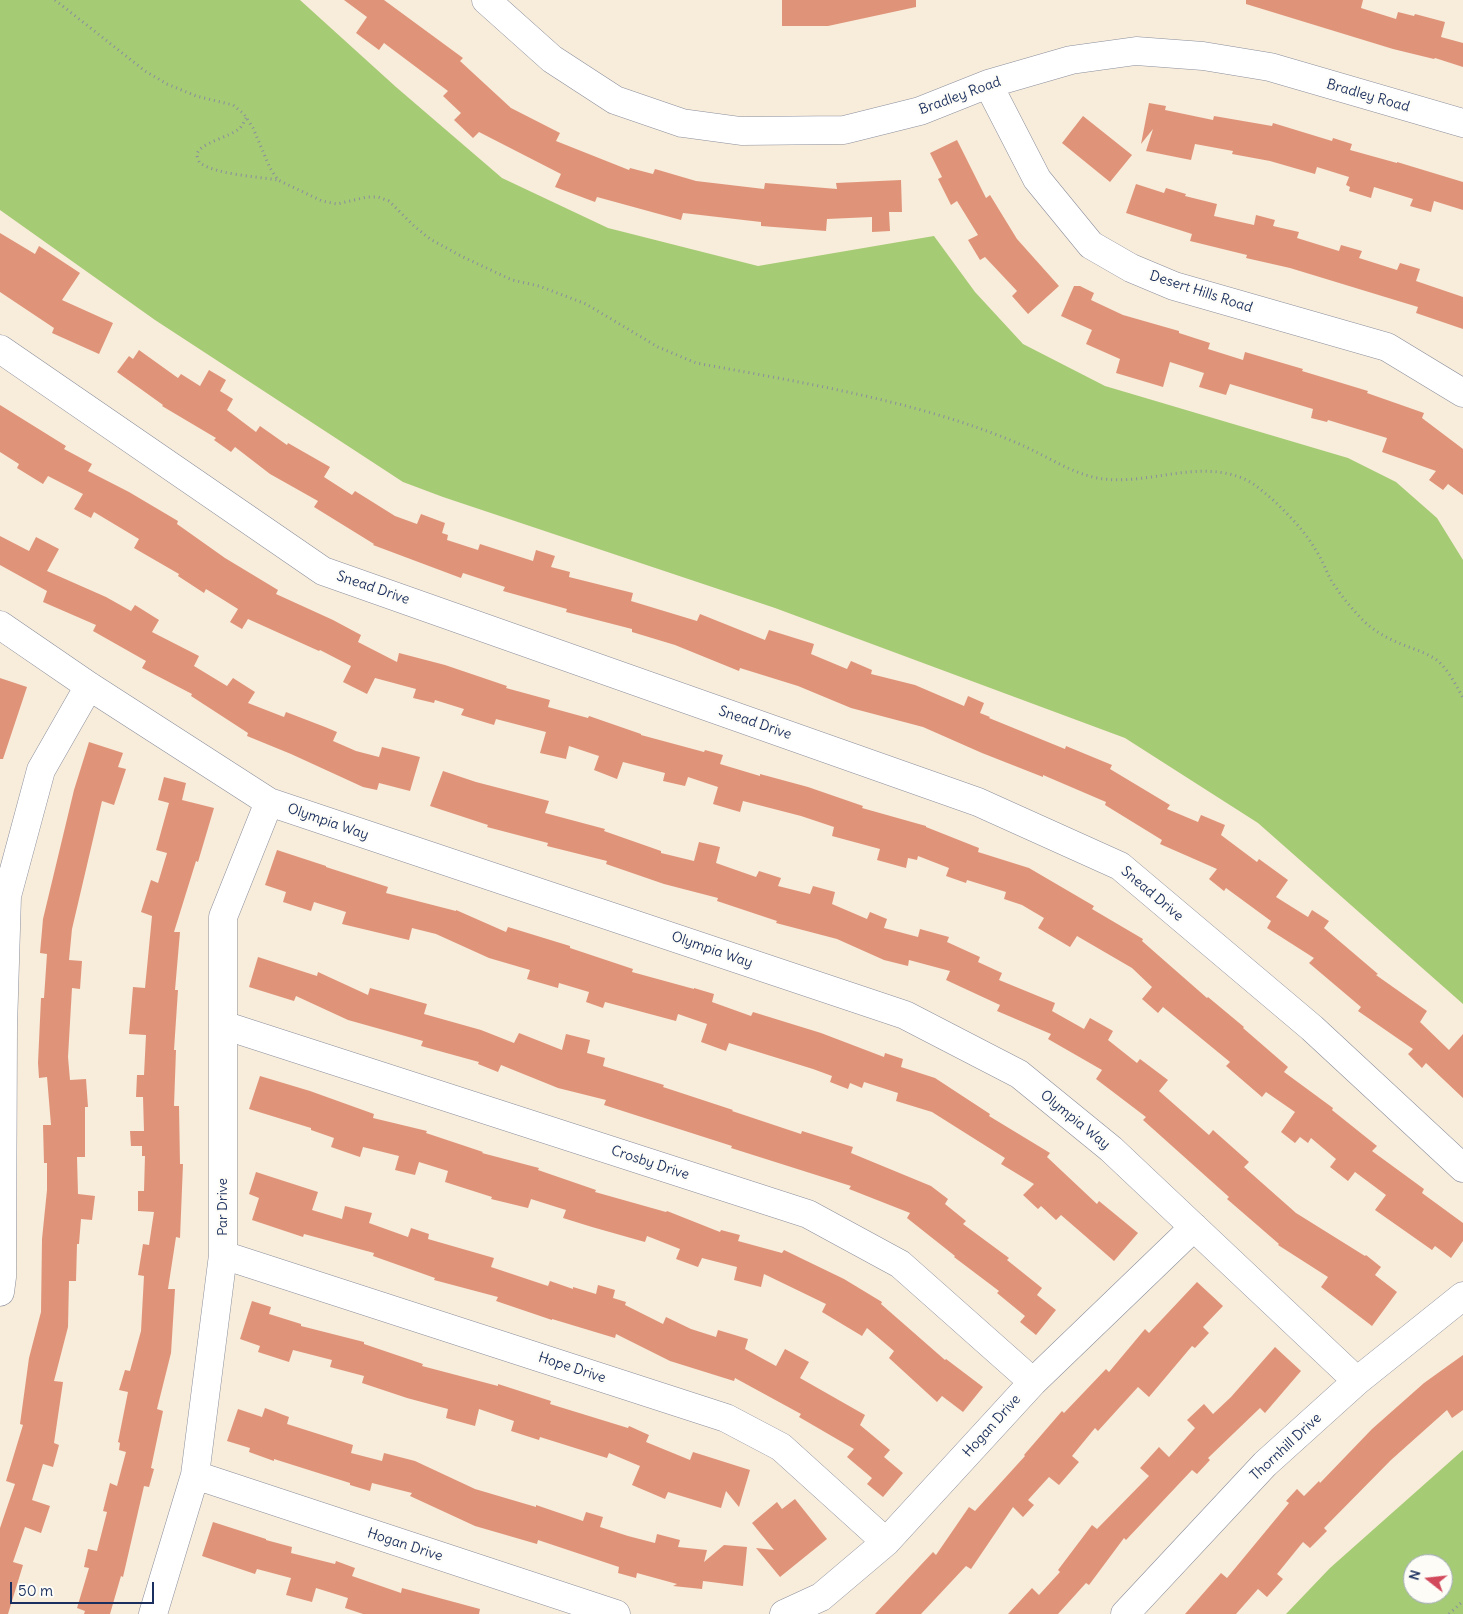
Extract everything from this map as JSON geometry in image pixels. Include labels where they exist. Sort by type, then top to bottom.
[{"type":"street","name":"Bradley Road","points":[[486,0],[552,59],[615,100],[682,123],[741,131],[844,130],[920,111],[988,84],[1071,60],[1136,51],[1203,56],[1270,68],[1463,123]]},
{"type":"street","name":"Desert Hills Road","points":[[988,84],[1037,179],[1091,244],[1131,268],[1174,286],[1387,347],[1463,393]]},
{"type":"street","name":"Snead Drive","points":[[0,349],[323,571],[978,802],[1120,866],[1312,1028],[1463,1168]]},
{"type":"street","name":"Olympia Way","points":[[0,625],[89,686],[269,802],[905,1015],[1019,1074],[1111,1149],[1357,1381]]},
{"type":"street","points":[[0,1292],[2,1277],[3,1027],[7,896],[41,770],[89,686]]},
{"type":"street","name":"Par Drive","points":[[153,1614],[195,1475],[223,1255],[223,917],[269,802]]},
{"type":"street","name":"Crosby Drive","points":[[223,1025],[808,1214],[900,1264],[1033,1382]]},
{"type":"street","name":"Hogan Drive","points":[[784,1614],[820,1597],[886,1542],[1033,1382],[1194,1227]]},
{"type":"street","name":"Hope Drive","points":[[223,1255],[726,1418],[781,1447],[886,1542]]},
{"type":"street","name":"Thornhill Drive","points":[[1125,1614],[1265,1464],[1357,1381],[1463,1296]]},
{"type":"street","name":"Hogan Drive","points":[[195,1475],[616,1614]]},
{"type":"path","points":[[55,0],[144,71],[184,92],[233,105],[244,114],[253,128],[270,168],[278,180]]},
{"type":"path","points":[[246,118],[241,127],[232,134],[205,145],[197,156],[200,163],[206,168],[218,171],[278,180],[322,201],[337,204],[367,197],[378,197],[389,201],[424,234],[463,257],[512,280],[539,286],[586,304],[658,347],[696,363],[880,398],[972,426],[1094,478],[1114,480],[1140,479],[1205,470],[1243,478],[1257,486],[1298,525],[1318,552],[1344,600],[1360,618],[1378,633],[1424,652],[1438,661],[1451,676],[1463,698]]},
{"type":"path","points":[[1449,1614],[1463,1601]]},
{"type":"green space","points":[[0,0],[300,0],[396,87],[502,178],[608,228],[758,266],[934,236],[975,292],[1023,344],[1105,386],[1348,458],[1396,482],[1437,518],[1463,560],[1463,1004],[1258,823],[1125,738],[775,608],[403,482],[155,320],[0,210]]},
{"type":"green space","points":[[1463,1450],[1463,1614],[1286,1614],[1330,1568]]},
{"type":"building","points":[[344,0],[384,0],[463,58],[460,61],[511,108],[560,133],[556,141],[629,170],[630,168],[653,174],[655,169],[696,181],[764,189],[765,183],[837,189],[836,183],[901,180],[902,212],[889,212],[890,231],[872,232],[872,217],[827,219],[826,231],[761,226],[761,222],[683,213],[681,220],[597,197],[595,202],[555,187],[561,174],[479,132],[473,138],[454,120],[461,113],[443,96],[448,91],[384,43],[379,50],[356,33],[367,17]]},
{"type":"building","points":[[782,0],[916,0],[916,7],[828,26],[782,26]]},
{"type":"building","points":[[1246,0],[1363,0],[1361,8],[1396,19],[1398,12],[1414,16],[1415,14],[1445,22],[1441,37],[1463,43],[1463,67],[1435,58],[1393,49],[1246,4]]},
{"type":"building","points":[[1149,103],[1166,106],[1165,110],[1213,120],[1214,116],[1272,126],[1273,123],[1332,141],[1333,138],[1352,144],[1350,150],[1463,182],[1463,210],[1434,201],[1431,212],[1410,206],[1413,199],[1374,187],[1371,198],[1349,191],[1350,187],[1346,185],[1349,177],[1317,167],[1315,174],[1270,161],[1232,154],[1233,151],[1195,144],[1191,160],[1146,151],[1153,129],[1141,144]]},
{"type":"building","points":[[1083,116],[1132,155],[1110,182],[1062,143]]},
{"type":"building","points":[[957,140],[986,198],[990,195],[1017,239],[1059,286],[1028,314],[1012,296],[1017,291],[985,257],[980,260],[968,240],[978,235],[957,201],[951,205],[938,179],[942,177],[930,153]]},
{"type":"building","points":[[1136,184],[1164,193],[1166,188],[1186,194],[1185,196],[1217,204],[1214,216],[1254,225],[1256,215],[1275,220],[1273,226],[1299,232],[1297,238],[1339,251],[1341,245],[1362,251],[1359,258],[1397,270],[1400,263],[1420,269],[1416,281],[1463,297],[1463,329],[1416,313],[1418,307],[1290,268],[1246,258],[1247,255],[1190,241],[1192,234],[1126,213]]},
{"type":"building","points":[[0,233],[35,254],[39,246],[80,273],[62,300],[113,323],[99,354],[52,333],[54,328],[0,292]]},
{"type":"building","points":[[1074,286],[1080,286],[1094,293],[1091,300],[1123,315],[1179,331],[1179,333],[1210,343],[1208,349],[1243,360],[1245,352],[1303,369],[1302,371],[1368,391],[1367,393],[1424,413],[1422,418],[1463,449],[1463,495],[1448,484],[1443,490],[1429,480],[1436,471],[1382,452],[1387,438],[1328,420],[1327,422],[1311,418],[1313,409],[1230,384],[1226,395],[1199,387],[1204,373],[1170,362],[1163,387],[1116,373],[1120,359],[1086,344],[1092,330],[1061,316]]},
{"type":"building","points":[[139,350],[178,378],[181,374],[200,386],[209,370],[226,380],[220,391],[233,399],[227,410],[256,432],[260,426],[287,445],[288,443],[330,467],[324,477],[352,495],[355,491],[395,516],[417,524],[421,514],[445,523],[442,533],[448,535],[447,540],[478,550],[480,544],[533,561],[536,550],[555,556],[551,567],[570,572],[569,577],[633,593],[631,601],[697,621],[700,614],[765,640],[769,630],[814,644],[811,654],[847,669],[851,661],[872,670],[871,674],[915,685],[964,706],[968,696],[984,703],[980,713],[989,718],[1065,749],[1066,746],[1112,765],[1110,769],[1170,805],[1167,809],[1198,822],[1201,815],[1225,825],[1221,835],[1257,862],[1259,859],[1288,880],[1276,897],[1308,917],[1312,910],[1329,921],[1324,928],[1378,974],[1376,975],[1427,1011],[1420,1022],[1449,1050],[1463,1034],[1463,1098],[1426,1063],[1422,1068],[1408,1054],[1413,1049],[1358,1011],[1361,1007],[1309,963],[1314,958],[1267,928],[1271,921],[1226,888],[1224,891],[1209,879],[1217,869],[1160,844],[1162,840],[1105,805],[1106,802],[1043,775],[1043,777],[982,753],[923,727],[851,708],[798,686],[740,668],[739,671],[675,645],[632,632],[632,629],[566,612],[567,609],[503,591],[505,587],[463,573],[461,578],[373,545],[314,507],[318,501],[270,474],[235,447],[231,452],[214,440],[216,438],[162,406],[117,372],[129,356],[133,359]]},
{"type":"building","points":[[0,405],[66,446],[64,449],[92,464],[88,471],[129,492],[178,521],[177,524],[225,558],[278,590],[276,594],[361,635],[358,642],[397,662],[399,653],[445,665],[507,686],[506,688],[550,700],[548,707],[588,718],[589,716],[641,735],[704,752],[705,750],[723,755],[720,764],[808,787],[863,806],[862,808],[926,826],[979,848],[978,852],[1029,868],[1094,906],[1092,909],[1143,939],[1142,941],[1207,998],[1244,1027],[1288,1067],[1284,1072],[1333,1108],[1332,1110],[1377,1146],[1372,1151],[1424,1189],[1422,1193],[1463,1223],[1463,1241],[1451,1258],[1435,1246],[1432,1250],[1375,1210],[1386,1195],[1355,1172],[1348,1181],[1330,1167],[1336,1159],[1311,1138],[1308,1143],[1300,1137],[1295,1143],[1281,1132],[1295,1112],[1266,1092],[1262,1097],[1226,1066],[1230,1062],[1163,1007],[1158,1013],[1142,999],[1152,987],[1132,968],[1077,936],[1070,947],[1038,928],[1044,918],[1022,905],[1004,899],[1006,892],[967,880],[966,883],[946,876],[949,868],[918,856],[917,860],[908,858],[906,868],[877,860],[880,849],[832,836],[834,827],[801,816],[743,801],[740,812],[713,804],[718,787],[688,777],[685,786],[663,781],[665,773],[623,762],[617,779],[594,770],[599,756],[569,746],[566,759],[540,753],[546,732],[496,719],[494,725],[461,715],[464,709],[435,700],[434,703],[413,698],[416,689],[375,678],[367,694],[343,682],[351,666],[320,650],[248,619],[242,629],[230,622],[238,609],[206,589],[204,593],[178,576],[179,574],[134,548],[139,539],[94,512],[91,518],[74,509],[83,494],[48,476],[43,484],[17,468],[19,464],[0,452]]},
{"type":"building","points":[[0,536],[29,551],[36,537],[59,549],[47,571],[106,597],[131,611],[135,605],[159,620],[152,632],[199,656],[194,666],[227,686],[233,678],[255,692],[248,703],[284,717],[286,712],[337,732],[333,741],[356,751],[379,757],[382,747],[420,757],[410,791],[379,783],[377,790],[363,787],[247,736],[248,733],[191,696],[192,694],[142,668],[146,661],[93,631],[96,625],[43,602],[47,591],[0,565]]},
{"type":"building","points":[[0,678],[27,687],[3,759],[0,759]]},
{"type":"building","points":[[89,742],[123,753],[118,767],[126,769],[114,805],[102,801],[72,929],[69,960],[82,961],[80,989],[72,988],[68,1057],[70,1080],[86,1079],[88,1107],[85,1107],[85,1157],[77,1157],[78,1194],[95,1196],[92,1220],[81,1219],[79,1244],[77,1244],[76,1281],[69,1281],[68,1327],[54,1381],[63,1382],[54,1443],[59,1445],[53,1467],[43,1464],[32,1500],[50,1506],[41,1533],[25,1527],[13,1562],[23,1565],[8,1614],[0,1614],[0,1528],[15,1484],[6,1481],[23,1425],[20,1424],[29,1358],[41,1312],[42,1239],[47,1190],[47,1163],[44,1163],[43,1125],[51,1125],[47,1077],[39,1078],[38,1063],[41,998],[44,998],[47,954],[40,953],[43,919],[74,790]]},
{"type":"building","points":[[443,771],[476,782],[549,801],[545,813],[605,829],[604,831],[661,851],[661,853],[694,861],[699,842],[720,847],[716,863],[756,877],[759,871],[781,878],[778,886],[810,894],[813,886],[835,892],[832,904],[867,919],[870,912],[887,919],[884,928],[918,937],[920,929],[949,937],[947,942],[980,957],[978,962],[1002,973],[999,980],[1055,1003],[1052,1011],[1084,1029],[1090,1018],[1113,1031],[1108,1040],[1137,1063],[1140,1059],[1168,1080],[1159,1091],[1209,1135],[1213,1130],[1249,1162],[1244,1167],[1296,1213],[1366,1255],[1381,1267],[1375,1275],[1397,1292],[1372,1326],[1321,1287],[1328,1277],[1278,1245],[1227,1199],[1229,1197],[1143,1120],[1146,1117],[1096,1079],[1102,1070],[1048,1039],[1051,1034],[997,1011],[1000,1005],[946,980],[950,971],[909,960],[908,966],[884,960],[837,939],[776,923],[777,921],[717,901],[718,898],[664,884],[606,864],[607,861],[547,846],[548,843],[487,827],[488,825],[430,806]]},
{"type":"building","points":[[164,777],[186,783],[182,800],[214,808],[174,932],[180,932],[175,990],[178,990],[174,1050],[176,1050],[174,1106],[179,1106],[180,1164],[183,1164],[180,1238],[176,1237],[168,1289],[175,1289],[171,1353],[157,1409],[163,1411],[151,1468],[154,1469],[149,1487],[144,1486],[123,1577],[121,1576],[110,1614],[84,1614],[85,1611],[77,1608],[89,1568],[84,1567],[88,1549],[97,1551],[107,1512],[103,1511],[110,1483],[117,1486],[126,1452],[119,1450],[120,1443],[118,1442],[128,1392],[119,1390],[125,1370],[130,1371],[141,1331],[144,1276],[138,1275],[143,1244],[149,1245],[154,1212],[138,1211],[138,1191],[144,1191],[145,1156],[142,1156],[142,1146],[131,1146],[130,1131],[144,1131],[143,1097],[136,1097],[137,1075],[144,1075],[146,1035],[129,1034],[133,987],[145,988],[152,916],[141,912],[151,880],[158,883],[167,853],[156,850],[169,803],[158,800]]},
{"type":"building","points":[[277,850],[388,887],[386,893],[456,910],[506,932],[508,927],[570,946],[570,948],[633,969],[632,972],[714,994],[712,1002],[751,1016],[753,1012],[821,1033],[884,1057],[885,1053],[903,1059],[901,1067],[935,1078],[990,1114],[989,1116],[1050,1153],[1047,1157],[1097,1204],[1099,1201],[1138,1233],[1114,1261],[1061,1215],[1056,1220],[1041,1206],[1038,1209],[1023,1195],[1034,1184],[1001,1164],[1005,1158],[932,1112],[896,1101],[898,1093],[864,1082],[862,1088],[850,1083],[848,1089],[830,1082],[832,1076],[729,1043],[726,1051],[701,1042],[707,1024],[678,1014],[676,1021],[605,1002],[603,1008],[586,1002],[589,992],[559,983],[558,988],[527,979],[530,970],[489,958],[436,934],[412,928],[409,940],[342,924],[346,912],[314,902],[311,911],[283,902],[286,892],[265,885]]},
{"type":"building","points":[[258,957],[317,976],[318,972],[368,995],[370,988],[427,1004],[424,1014],[481,1030],[514,1043],[519,1033],[562,1050],[566,1034],[590,1040],[587,1053],[605,1058],[603,1066],[664,1085],[663,1087],[801,1134],[802,1131],[853,1147],[851,1153],[931,1186],[948,1199],[945,1204],[966,1221],[963,1224],[1009,1258],[1007,1260],[1042,1288],[1037,1295],[1056,1310],[1036,1335],[1020,1322],[1025,1316],[997,1293],[999,1291],[907,1218],[910,1213],[849,1189],[851,1186],[604,1105],[606,1100],[558,1088],[501,1065],[498,1072],[478,1064],[479,1062],[421,1046],[423,1041],[348,1020],[296,996],[294,1001],[249,987]]},
{"type":"building","points":[[260,1076],[310,1091],[374,1114],[373,1118],[427,1131],[426,1133],[482,1153],[539,1168],[538,1170],[596,1190],[595,1192],[667,1211],[720,1232],[721,1230],[740,1235],[738,1241],[782,1253],[784,1250],[844,1279],[882,1302],[881,1304],[945,1360],[983,1387],[963,1412],[942,1396],[937,1402],[889,1358],[894,1351],[867,1328],[862,1336],[822,1312],[826,1304],[764,1274],[761,1287],[734,1280],[737,1267],[702,1258],[698,1267],[676,1259],[680,1249],[647,1236],[645,1242],[563,1218],[566,1210],[531,1199],[528,1208],[491,1199],[492,1197],[445,1182],[448,1171],[419,1162],[415,1175],[395,1170],[399,1156],[363,1147],[360,1157],[331,1147],[334,1138],[311,1130],[311,1128],[249,1109]]},
{"type":"building","points":[[256,1172],[318,1192],[312,1210],[342,1219],[345,1206],[372,1213],[369,1223],[408,1237],[411,1228],[429,1234],[428,1239],[494,1258],[491,1267],[548,1286],[550,1281],[596,1294],[598,1285],[615,1290],[613,1298],[626,1302],[625,1305],[663,1324],[666,1317],[691,1329],[716,1337],[718,1330],[748,1339],[745,1349],[776,1366],[785,1349],[809,1362],[800,1378],[865,1415],[860,1425],[890,1450],[884,1457],[903,1473],[883,1497],[867,1484],[872,1478],[847,1457],[854,1449],[799,1417],[801,1414],[735,1378],[734,1381],[670,1361],[616,1334],[615,1338],[552,1320],[496,1301],[498,1297],[434,1280],[435,1278],[373,1256],[374,1253],[304,1234],[303,1237],[252,1220],[259,1198],[249,1194]]},
{"type":"building","points":[[1197,1282],[1223,1306],[1203,1327],[1209,1333],[1195,1348],[1192,1346],[1149,1397],[1138,1387],[1098,1431],[1095,1428],[1072,1456],[1079,1462],[1059,1485],[1049,1477],[1028,1500],[1034,1505],[1023,1517],[1013,1507],[971,1569],[966,1566],[921,1614],[875,1614],[933,1552],[936,1555],[969,1507],[975,1511],[1025,1456],[1062,1411],[1064,1413],[1106,1369],[1109,1372],[1145,1329],[1149,1333]]},
{"type":"building","points":[[252,1301],[271,1307],[269,1314],[301,1324],[301,1326],[364,1342],[364,1344],[423,1364],[422,1366],[498,1386],[498,1384],[551,1401],[550,1404],[628,1428],[629,1426],[649,1435],[646,1442],[690,1460],[693,1452],[750,1470],[739,1507],[726,1491],[721,1508],[668,1492],[665,1499],[632,1485],[640,1466],[609,1453],[607,1458],[540,1437],[539,1440],[511,1431],[514,1421],[479,1409],[475,1426],[446,1418],[448,1409],[362,1383],[364,1376],[330,1367],[332,1360],[293,1350],[289,1362],[258,1352],[260,1346],[240,1339]]},
{"type":"building","points":[[1275,1347],[1301,1371],[1265,1413],[1260,1408],[1208,1458],[1210,1460],[1197,1474],[1192,1470],[1126,1540],[1124,1538],[1089,1585],[1086,1583],[1058,1614],[1008,1614],[1032,1588],[1039,1595],[1060,1572],[1058,1570],[1092,1525],[1097,1529],[1149,1476],[1140,1468],[1159,1447],[1169,1457],[1195,1428],[1187,1420],[1204,1404],[1213,1414],[1231,1397]]},
{"type":"building","points":[[1463,1355],[1463,1410],[1452,1418],[1447,1410],[1391,1460],[1324,1528],[1327,1531],[1310,1548],[1303,1542],[1277,1574],[1283,1579],[1267,1597],[1258,1589],[1236,1614],[1185,1614],[1221,1573],[1227,1578],[1289,1503],[1286,1501],[1297,1489],[1304,1496],[1319,1481],[1320,1483],[1372,1429],[1424,1383]]},
{"type":"building","points":[[265,1408],[289,1417],[287,1424],[353,1445],[351,1453],[382,1461],[384,1453],[415,1461],[475,1489],[536,1507],[536,1505],[583,1521],[586,1512],[603,1517],[600,1527],[628,1536],[655,1543],[657,1534],[680,1540],[678,1547],[707,1550],[704,1562],[724,1545],[747,1547],[743,1586],[703,1581],[702,1589],[673,1586],[677,1584],[637,1573],[636,1578],[618,1573],[619,1567],[538,1540],[537,1544],[475,1526],[410,1496],[412,1493],[372,1483],[370,1491],[274,1459],[274,1461],[249,1452],[250,1448],[227,1441],[238,1409],[262,1417]]},
{"type":"building","points":[[795,1499],[827,1539],[780,1577],[756,1548],[774,1550],[752,1523],[777,1502],[782,1509]]},
{"type":"building","points":[[213,1522],[292,1547],[291,1553],[335,1564],[336,1561],[355,1568],[352,1576],[401,1593],[402,1588],[480,1609],[479,1614],[363,1614],[345,1608],[348,1598],[316,1588],[312,1602],[286,1595],[291,1578],[257,1569],[255,1574],[202,1556]]}]
